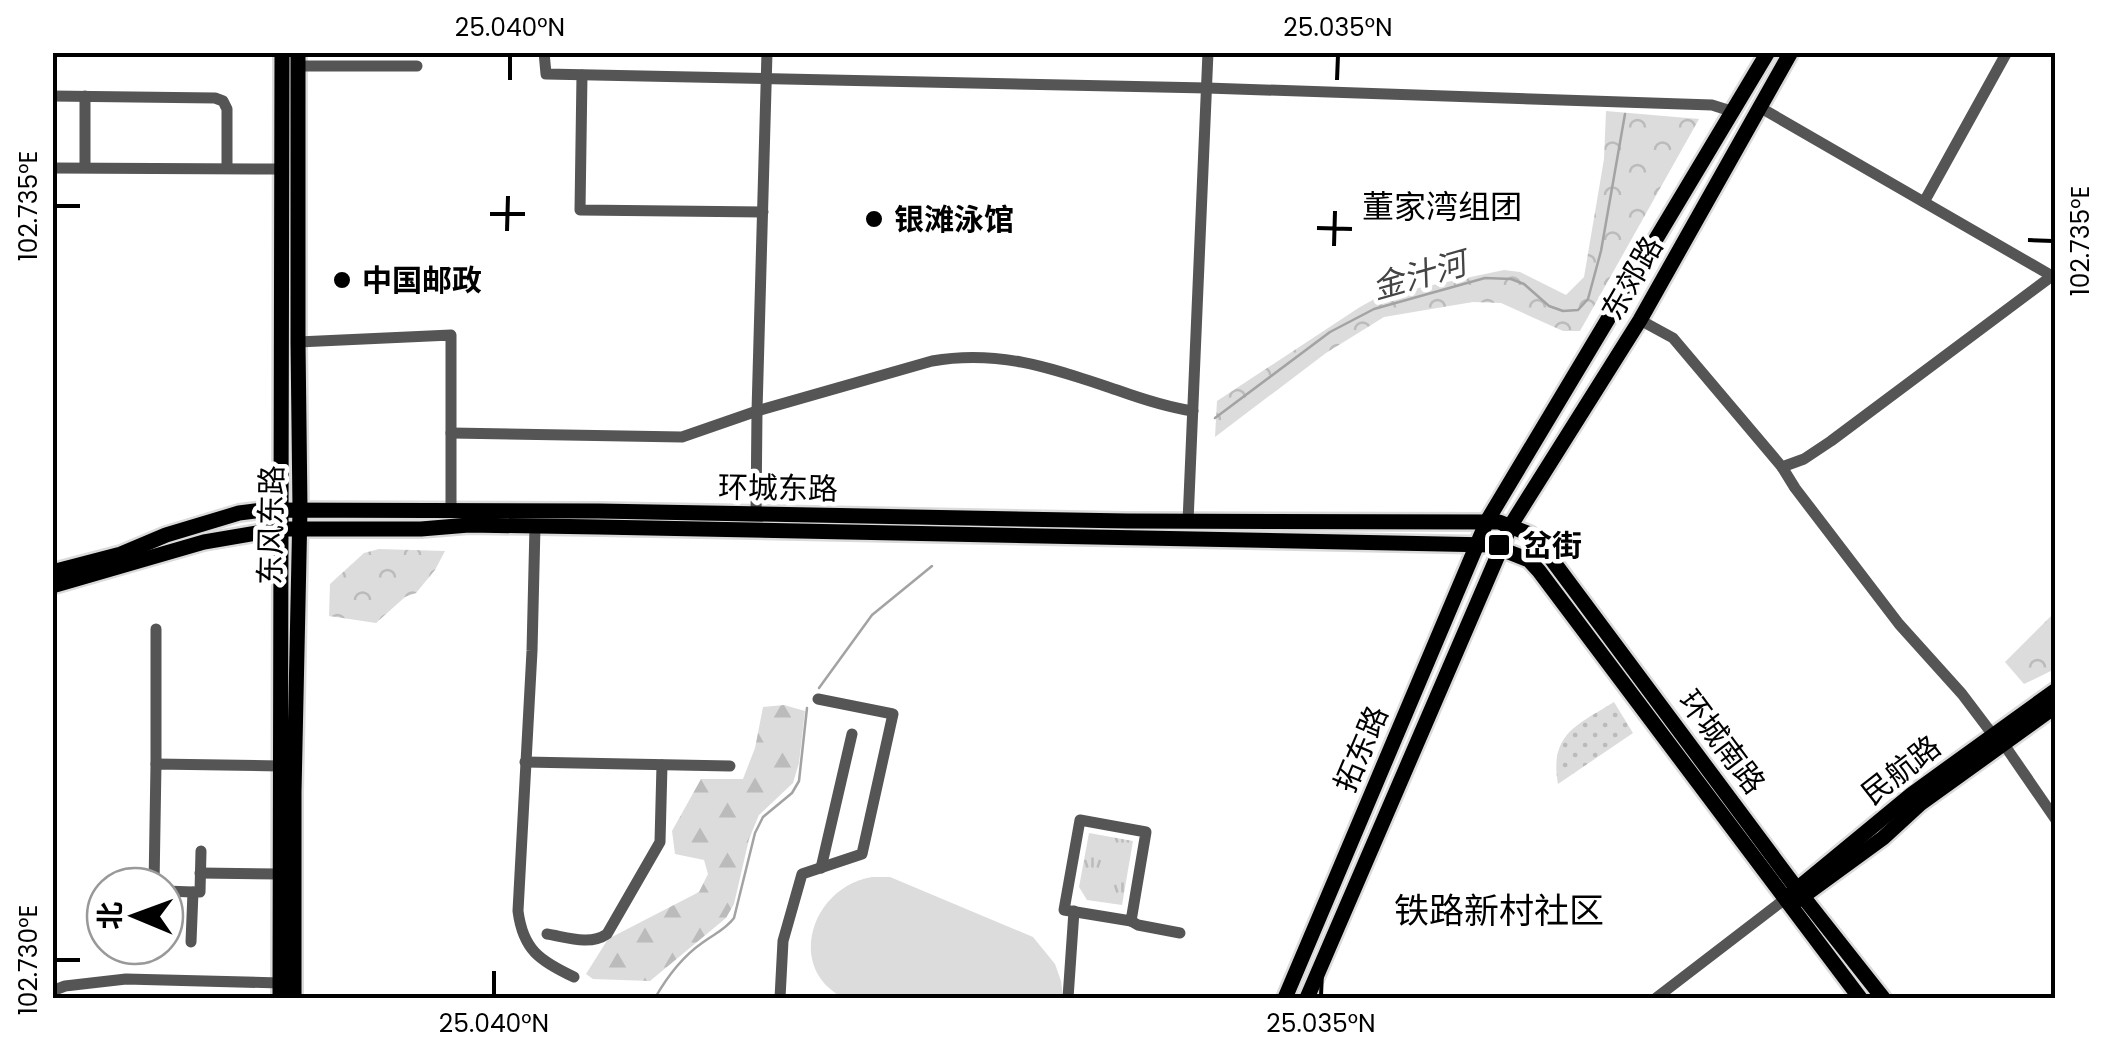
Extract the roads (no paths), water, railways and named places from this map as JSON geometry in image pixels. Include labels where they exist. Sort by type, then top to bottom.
[{"type":"main road","name":"东风东路","points":[[280,991],[282,52]]},
{"type":"main road","name":"东郊路","points":[[1488,520],[1768,52]]},
{"type":"main road","name":"东郊路","points":[[1511,525],[1640,320],[1791,52]]},
{"type":"main road","name":"东风东路","points":[[294,998],[300,528],[298,59]]},
{"type":"main road","name":"环城东路","points":[[52,572],[121,554],[166,535],[239,513],[281,509],[1188,522],[1488,520],[1511,525]]},
{"type":"main road","name":"拓东路","points":[[1285,998],[1488,520]]},
{"type":"main road","name":"拓东路","points":[[1306,998],[1511,525]]},
{"type":"main road","name":"环城南路","points":[[1511,525],[1530,534],[1541,545],[1794,898],[1860,998]]},
{"type":"main road","name":"环城东路","points":[[52,586],[204,542],[300,528],[535,526],[1478,543],[1500,548]]},
{"type":"main road","name":"环城南路","points":[[1500,548],[1529,560],[1539,571],[1794,898],[1883,998]]},
{"type":"main road","name":"民航路","points":[[1794,898],[1883,838],[2056,690]]},
{"type":"main road","name":"民航路","points":[[1998,739],[2056,706]]},
{"type":"street","points":[[366,52],[366,66]]},
{"type":"street","points":[[544,52],[546,74],[1208,88],[1712,105],[1734,112]]},
{"type":"street","points":[[756,515],[767,52]]},
{"type":"street","points":[[1188,522],[1208,52]]},
{"type":"street","points":[[1924,202],[2007,52]]},
{"type":"street","points":[[298,59],[417,66]]},
{"type":"street","points":[[582,75],[580,210],[763,212]]},
{"type":"street","points":[[52,96],[223,101],[228,108],[228,168]]},
{"type":"street","points":[[85,96],[86,167]]},
{"type":"street","points":[[1761,108],[2054,274],[1832,441],[1804,459],[1782,467]]},
{"type":"street","points":[[52,168],[282,169]]},
{"type":"street","points":[[1640,320],[1673,338],[1782,467],[1899,624],[1998,739],[2056,820]]},
{"type":"street","points":[[298,342],[452,334],[450,512]]},
{"type":"street","points":[[451,433],[682,437],[932,361],[988,356],[1057,370],[1168,408],[1192,411]]},
{"type":"street","points":[[535,526],[518,910],[520,928],[536,955],[574,977]]},
{"type":"street","points":[[154,866],[156,629]]},
{"type":"street","points":[[780,998],[783,941],[802,874],[862,854],[893,714],[818,700]]},
{"type":"street","points":[[821,868],[852,734]]},
{"type":"street","points":[[525,762],[730,766]]},
{"type":"street","points":[[156,764],[280,766]]},
{"type":"street","points":[[548,934],[589,941],[606,934],[660,842],[662,764]]},
{"type":"street","points":[[1131,921],[1146,832],[1080,820],[1064,910],[1180,933]]},
{"type":"street","points":[[185,892],[200,892],[201,851]]},
{"type":"street","points":[[200,873],[280,874]]},
{"type":"street","points":[[190,942],[192,892]]},
{"type":"street","points":[[1656,998],[1794,898]]},
{"type":"street","points":[[1669,998],[1794,898]]},
{"type":"street","points":[[1068,998],[1074,911]]},
{"type":"street","points":[[52,991],[126,979],[280,991]]},
{"type":"waterway","name":"金汁河","points":[[1215,418],[1330,332],[1374,309],[1485,278],[1511,279],[1524,284],[1549,306],[1563,311],[1578,310],[1588,299],[1601,251],[1625,114]]},
{"type":"waterway","name":"金汁河","points":[[819,688],[872,615],[932,566]]},
{"type":"waterway","name":"金汁河","points":[[655,998],[682,961],[734,918],[755,833],[763,817],[792,793],[799,781],[807,708]]},
{"type":"place","name":"银滩泳馆","points":[[874,219]]},
{"type":"place","name":"中国邮政","points":[[342,280]]},
{"type":"place","name":"岔街","points":[[1499,545]]},
{"type":"district","name":"董家湾组团","points":[[1442,206]]},
{"type":"district","name":"铁路新村社区","points":[[1499,910]]}]
